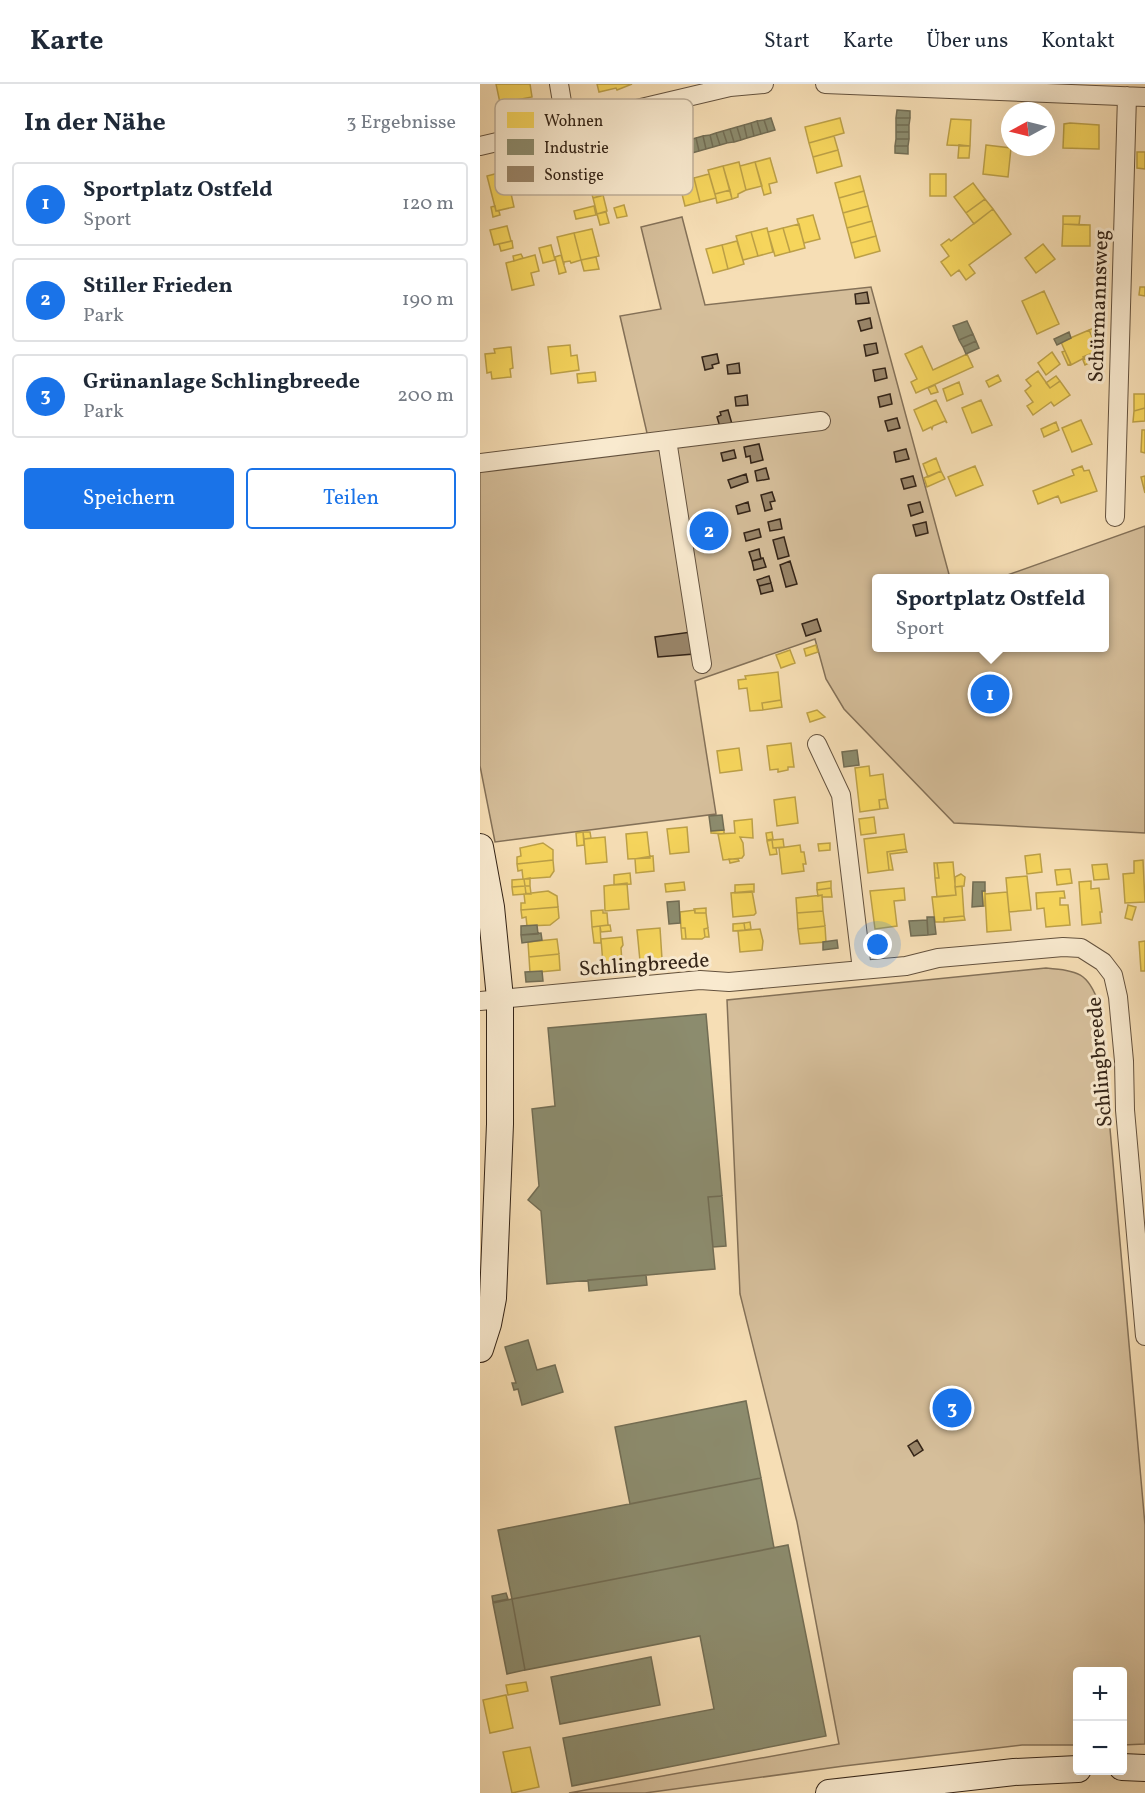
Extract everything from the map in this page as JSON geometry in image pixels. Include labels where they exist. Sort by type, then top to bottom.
[{"type":"street","points":[[559,84],[562,99]]},
{"type":"street","points":[[680,99],[730,87],[764,84]]},
{"type":"street","points":[[825,84],[1039,89],[1145,97]]},
{"type":"street","name":"Schürmannsweg","points":[[1115,517],[1126,96]]},
{"type":"street","points":[[480,146],[495,143]]},
{"type":"street","points":[[480,463],[821,421]]},
{"type":"street","points":[[667,440],[702,664]]},
{"type":"street","points":[[817,744],[841,795],[862,970]]},
{"type":"street","points":[[480,847],[491,907],[490,999],[500,1124],[493,1298],[480,1349]]},
{"type":"street","name":"Schlingbreede","points":[[490,999],[700,980],[729,982],[906,966],[938,958],[1063,947],[1081,948],[1096,957],[1113,975],[1118,997],[1124,1061],[1125,1110],[1136,1140],[1145,1336]]},
{"type":"street","points":[[1127,1767],[1145,1768]]},
{"type":"street","points":[[829,1793],[1014,1772],[1073,1768]]},
{"type":"shaded area","points":[[682,217],[705,305],[871,287],[949,574],[872,574],[872,652],[1109,652],[1109,574],[1010,574],[1145,526],[1145,833],[954,823],[844,709],[826,679],[815,639],[695,681],[716,814],[495,842],[480,766],[480,466],[650,446],[620,316],[661,309],[641,227]]},
{"type":"shaded area","points":[[1046,968],[1074,972],[1091,985],[1099,1004],[1145,1525],[1145,1744],[1127,1745],[1127,1667],[1073,1667],[1073,1745],[1022,1745],[645,1793],[569,1793],[839,1744],[797,1522],[740,1294],[727,1000]]},
{"type":"building: Wohnen","points":[[496,84],[530,84],[532,97],[499,99]]},
{"type":"building: Wohnen","points":[[597,84],[632,84],[617,90],[616,88],[599,92]]},
{"type":"building: Wohnen","points":[[840,118],[844,133],[809,143],[805,127]]},
{"type":"building: Wohnen","points":[[951,119],[971,120],[970,146],[947,145]]},
{"type":"building: Wohnen","points":[[1064,124],[1099,125],[1099,149],[1063,148]]},
{"type":"building: Wohnen","points":[[834,136],[838,150],[813,157],[809,143]]},
{"type":"building: Wohnen","points":[[959,145],[970,146],[969,158],[958,158]]},
{"type":"building: Wohnen","points":[[986,145],[1001,147],[1001,156],[1010,156],[1008,177],[983,174]]},
{"type":"building: Wohnen","points":[[838,150],[842,166],[817,173],[813,157]]},
{"type":"building: Wohnen","points":[[1137,152],[1145,152],[1145,169],[1137,168]]},
{"type":"building: Wohnen","points":[[770,158],[777,182],[769,184],[771,193],[764,195],[755,162]]},
{"type":"building: Wohnen","points":[[739,162],[746,190],[732,199],[723,166]]},
{"type":"building: Wohnen","points":[[755,162],[762,186],[746,190],[740,166]]},
{"type":"building: Wohnen","points":[[723,166],[730,190],[715,194],[708,170]]},
{"type":"building: Wohnen","points":[[495,174],[495,195],[511,195],[514,207],[496,211],[487,176]]},
{"type":"building: Wohnen","points":[[709,174],[716,198],[700,202],[694,178]]},
{"type":"building: Wohnen","points":[[930,174],[946,174],[946,196],[930,196]]},
{"type":"building: Wohnen","points":[[860,176],[864,191],[839,198],[835,183]]},
{"type":"building: Wohnen","points":[[693,178],[700,202],[685,206],[682,195],[693,195]]},
{"type":"building: Wohnen","points":[[973,183],[985,199],[966,213],[954,197]]},
{"type":"building: Wohnen","points":[[730,190],[732,199],[717,203],[715,194]]},
{"type":"building: Wohnen","points":[[864,191],[868,206],[843,213],[839,198]]},
{"type":"building: Wohnen","points":[[603,195],[607,211],[597,214],[593,198]]},
{"type":"building: Wohnen","points":[[985,199],[993,209],[974,224],[966,213]]},
{"type":"building: Wohnen","points":[[624,205],[627,216],[617,218],[614,208]]},
{"type":"building: Wohnen","points":[[495,206],[500,215],[493,217],[491,207]]},
{"type":"building: Wohnen","points":[[594,206],[596,215],[576,219],[574,211]]},
{"type":"building: Wohnen","points":[[868,206],[872,221],[847,228],[843,213]]},
{"type":"building: Wohnen","points":[[993,209],[1011,234],[969,265],[975,273],[966,280],[959,270],[951,276],[941,262],[949,256],[941,245],[949,239],[951,241]]},
{"type":"building: Wohnen","points":[[606,212],[609,223],[600,225],[597,214]]},
{"type":"building: Wohnen","points":[[813,215],[820,239],[804,243],[797,219]]},
{"type":"building: Wohnen","points":[[1063,216],[1080,216],[1079,225],[1063,224]]},
{"type":"building: Wohnen","points":[[872,221],[876,236],[851,243],[847,228]]},
{"type":"building: Wohnen","points":[[799,224],[805,248],[790,252],[783,228]]},
{"type":"building: Wohnen","points":[[1063,224],[1090,225],[1090,246],[1062,246]]},
{"type":"building: Wohnen","points":[[507,226],[511,241],[494,245],[490,230]]},
{"type":"building: Wohnen","points":[[767,228],[773,252],[758,256],[751,232]]},
{"type":"building: Wohnen","points":[[783,228],[790,252],[775,256],[768,232]]},
{"type":"building: Wohnen","points":[[592,229],[599,256],[581,260],[574,233]]},
{"type":"building: Wohnen","points":[[751,232],[758,256],[743,260],[736,236]]},
{"type":"building: Wohnen","points":[[574,233],[581,260],[571,263],[570,261],[564,262],[564,265],[557,237]]},
{"type":"building: Wohnen","points":[[876,236],[880,251],[855,258],[851,243]]},
{"type":"building: Wohnen","points":[[512,241],[513,248],[501,251],[499,244]]},
{"type":"building: Wohnen","points":[[737,241],[744,264],[728,269],[722,245]]},
{"type":"building: Wohnen","points":[[1043,244],[1055,259],[1036,273],[1025,258]]},
{"type":"building: Wohnen","points":[[551,245],[555,260],[543,263],[539,248]]},
{"type":"building: Wohnen","points":[[722,245],[728,269],[713,273],[706,249]]},
{"type":"building: Wohnen","points":[[521,254],[523,258],[514,261],[513,256]]},
{"type":"building: Wohnen","points":[[535,255],[539,271],[531,273],[534,285],[512,290],[506,263]]},
{"type":"building: Wohnen","points":[[561,255],[566,272],[559,274],[555,257]]},
{"type":"building: Wohnen","points":[[596,257],[599,269],[584,271],[581,260]]},
{"type":"building: Wohnen","points":[[1140,287],[1145,287],[1145,296],[1139,295]]},
{"type":"building: Wohnen","points":[[1044,291],[1059,324],[1037,334],[1022,301]]},
{"type":"building: Wohnen","points":[[1092,329],[1102,351],[1099,352],[1089,330]]},
{"type":"building: Wohnen","points":[[1089,330],[1099,352],[1071,365],[1061,342]]},
{"type":"building: Wohnen","points":[[570,345],[571,356],[577,355],[579,370],[551,374],[548,347]]},
{"type":"building: Wohnen","points":[[922,346],[933,370],[967,354],[973,367],[916,393],[911,382],[917,379],[905,354]]},
{"type":"building: Wohnen","points":[[511,347],[513,368],[510,369],[511,377],[492,379],[491,372],[487,373],[485,354],[495,353],[494,349]]},
{"type":"building: Wohnen","points":[[1065,351],[1071,364],[1068,365],[1062,352]]},
{"type":"building: Wohnen","points":[[1097,351],[1098,353],[1084,359],[1083,357]]},
{"type":"building: Wohnen","points":[[1052,352],[1060,364],[1046,375],[1038,363]]},
{"type":"building: Wohnen","points":[[1099,352],[1101,357],[1085,365],[1083,360]]},
{"type":"building: Wohnen","points":[[1038,371],[1050,388],[1060,381],[1070,395],[1054,406],[1051,402],[1033,415],[1027,406],[1033,402],[1025,391],[1031,386],[1026,380]]},
{"type":"building: Wohnen","points":[[595,372],[596,381],[578,383],[577,374]]},
{"type":"building: Wohnen","points":[[998,375],[1001,381],[989,387],[986,381]]},
{"type":"building: Wohnen","points":[[1056,376],[1060,381],[1050,388],[1046,383]]},
{"type":"building: Wohnen","points":[[959,382],[963,394],[947,401],[943,389]]},
{"type":"building: Wohnen","points":[[935,385],[938,392],[931,394],[928,388]]},
{"type":"building: Wohnen","points":[[1134,394],[1145,394],[1145,408],[1134,411]]},
{"type":"building: Wohnen","points":[[936,400],[947,423],[945,421],[933,426],[932,429],[931,427],[923,431],[914,410]]},
{"type":"building: Wohnen","points":[[981,400],[992,425],[972,433],[962,408]]},
{"type":"building: Wohnen","points":[[1145,408],[1145,421],[1133,422],[1134,411]]},
{"type":"building: Wohnen","points":[[1081,420],[1092,444],[1072,452],[1062,428]]},
{"type":"building: Wohnen","points":[[1056,422],[1059,430],[1044,437],[1041,429]]},
{"type":"building: Wohnen","points":[[1142,430],[1145,430],[1145,453],[1141,452]]},
{"type":"building: Wohnen","points":[[936,458],[941,471],[928,477],[923,464]]},
{"type":"building: Wohnen","points":[[975,466],[983,485],[956,496],[948,477]]},
{"type":"building: Wohnen","points":[[1082,466],[1084,471],[1089,470],[1097,491],[1061,503],[1058,496],[1038,504],[1033,491],[1074,475],[1072,470]]},
{"type":"building: Wohnen","points":[[941,471],[945,479],[927,487],[924,478]]},
{"type":"building: Wohnen","points":[[1145,476],[1145,493],[1141,477]]},
{"type":"building: Wohnen","points":[[816,645],[818,652],[806,656],[804,649]]},
{"type":"building: Wohnen","points":[[790,650],[795,663],[781,668],[776,655]]},
{"type":"building: Wohnen","points":[[778,672],[781,700],[762,703],[763,710],[750,711],[747,688],[739,689],[738,680],[746,679],[745,676]]},
{"type":"building: Wohnen","points":[[781,700],[782,707],[763,710],[762,703]]},
{"type":"building: Wohnen","points":[[817,710],[825,717],[810,722],[807,713]]},
{"type":"building: Wohnen","points":[[791,743],[794,767],[778,772],[778,769],[770,770],[767,746]]},
{"type":"building: Wohnen","points":[[739,748],[742,770],[720,773],[717,751]]},
{"type":"building: Wohnen","points":[[869,766],[870,776],[883,774],[886,799],[879,800],[880,809],[860,812],[855,768]]},
{"type":"building: Wohnen","points":[[795,797],[798,823],[777,826],[774,800]]},
{"type":"building: Wohnen","points":[[886,799],[888,808],[880,809],[879,800]]},
{"type":"building: Wohnen","points":[[874,817],[876,833],[861,835],[859,819]]},
{"type":"building: Wohnen","points":[[752,819],[753,838],[740,837],[743,843],[742,858],[723,860],[718,834],[735,833],[734,821]]},
{"type":"building: Wohnen","points":[[687,827],[689,852],[670,854],[667,829]]},
{"type":"building: Wohnen","points":[[724,830],[724,834],[711,833],[711,831]]},
{"type":"building: Wohnen","points":[[583,832],[590,832],[591,838],[584,839]]},
{"type":"building: Wohnen","points":[[583,832],[584,845],[577,846],[576,833]]},
{"type":"building: Wohnen","points":[[647,832],[650,858],[628,859],[626,834]]},
{"type":"building: Wohnen","points":[[772,832],[773,839],[767,840],[766,833]]},
{"type":"building: Wohnen","points":[[904,834],[906,849],[887,852],[889,870],[868,873],[864,839]]},
{"type":"building: Wohnen","points":[[605,837],[607,862],[586,864],[584,839]]},
{"type":"building: Wohnen","points":[[783,839],[784,847],[773,848],[772,840]]},
{"type":"building: Wohnen","points":[[772,840],[777,854],[770,855],[767,841]]},
{"type":"building: Wohnen","points":[[543,843],[553,850],[553,860],[517,864],[517,857],[521,856],[520,848]]},
{"type":"building: Wohnen","points":[[830,843],[830,850],[819,851],[818,844]]},
{"type":"building: Wohnen","points":[[800,845],[806,864],[803,864],[804,871],[782,874],[779,848]]},
{"type":"building: Wohnen","points":[[906,849],[907,852],[890,854],[893,870],[889,870],[887,852]]},
{"type":"building: Wohnen","points":[[1040,854],[1042,872],[1027,874],[1025,856]]},
{"type":"building: Wohnen","points":[[653,856],[654,871],[636,873],[635,859]]},
{"type":"building: Wohnen","points":[[729,859],[738,859],[739,861],[730,863]]},
{"type":"building: Wohnen","points":[[553,860],[554,871],[550,877],[523,879],[522,870],[518,871],[517,864]]},
{"type":"building: Wohnen","points":[[1143,860],[1145,902],[1125,903],[1123,874],[1134,873],[1134,861]]},
{"type":"building: Wohnen","points":[[953,862],[956,895],[937,897],[935,878],[939,878],[937,863]]},
{"type":"building: Wohnen","points":[[934,863],[937,863],[939,878],[935,878]]},
{"type":"building: Wohnen","points":[[1107,864],[1109,879],[1094,880],[1092,865]]},
{"type":"building: Wohnen","points":[[1070,869],[1072,883],[1057,885],[1055,870]]},
{"type":"building: Wohnen","points":[[630,873],[631,884],[614,885],[614,875]]},
{"type":"building: Wohnen","points":[[961,874],[965,877],[964,886],[955,887],[955,877]]},
{"type":"building: Wohnen","points":[[1027,876],[1031,910],[1009,912],[1006,878]]},
{"type":"building: Wohnen","points":[[530,878],[530,886],[525,886],[524,879]]},
{"type":"building: Wohnen","points":[[524,879],[525,886],[512,887],[512,880]]},
{"type":"building: Wohnen","points":[[831,881],[831,888],[817,890],[817,883]]},
{"type":"building: Wohnen","points":[[1091,881],[1091,889],[1099,888],[1101,923],[1082,925],[1079,882]]},
{"type":"building: Wohnen","points":[[684,882],[685,890],[666,892],[665,884]]},
{"type":"building: Wohnen","points":[[627,883],[629,909],[605,911],[604,886]]},
{"type":"building: Wohnen","points":[[754,884],[754,892],[735,893],[735,885]]},
{"type":"building: Wohnen","points":[[525,886],[530,886],[531,894],[526,894]]},
{"type":"building: Wohnen","points":[[525,886],[526,894],[513,895],[512,887]]},
{"type":"building: Wohnen","points":[[962,886],[964,916],[944,918],[944,922],[935,922],[932,897],[956,895],[955,887]]},
{"type":"building: Wohnen","points":[[831,888],[832,897],[818,896],[817,890]]},
{"type":"building: Wohnen","points":[[904,888],[905,900],[894,901],[897,926],[875,929],[870,891]]},
{"type":"building: Wohnen","points":[[548,891],[557,896],[558,907],[521,910],[521,903],[525,903],[524,894]]},
{"type":"building: Wohnen","points":[[752,891],[756,913],[733,917],[731,893]]},
{"type":"building: Wohnen","points":[[982,891],[985,891],[985,906],[983,906]]},
{"type":"building: Wohnen","points":[[1064,891],[1065,898],[1060,898],[1060,905],[1068,905],[1070,925],[1046,927],[1044,908],[1037,909],[1036,893]]},
{"type":"building: Wohnen","points":[[1007,892],[1011,930],[987,932],[985,894]]},
{"type":"building: Wohnen","points":[[822,895],[823,911],[797,913],[796,898]]},
{"type":"building: Wohnen","points":[[1128,905],[1136,907],[1132,920],[1125,918]]},
{"type":"building: Wohnen","points":[[558,907],[559,918],[550,925],[527,926],[526,917],[522,918],[521,910]]},
{"type":"building: Wohnen","points":[[706,908],[706,913],[695,913],[694,909]]},
{"type":"building: Wohnen","points":[[603,910],[603,913],[607,913],[608,925],[592,927],[591,911]]},
{"type":"building: Wohnen","points":[[695,910],[695,913],[706,913],[708,928],[704,929],[705,937],[702,939],[686,939],[685,928],[681,928],[680,912]]},
{"type":"building: Wohnen","points":[[823,911],[825,926],[798,929],[797,913]]},
{"type":"building: Wohnen","points":[[964,916],[965,920],[944,922],[944,918]]},
{"type":"building: Wohnen","points":[[750,922],[751,929],[745,930],[744,923]]},
{"type":"building: Wohnen","points":[[744,923],[745,930],[733,931],[733,924]]},
{"type":"building: Wohnen","points":[[610,925],[611,931],[601,932],[600,926]]},
{"type":"building: Wohnen","points":[[600,926],[601,943],[594,943],[592,927]]},
{"type":"building: Wohnen","points":[[825,926],[826,942],[800,944],[798,929]]},
{"type":"building: Wohnen","points":[[660,928],[662,959],[640,961],[637,930]]},
{"type":"building: Wohnen","points":[[681,928],[685,928],[686,939],[682,939]]},
{"type":"building: Wohnen","points":[[708,928],[709,937],[705,937],[704,929]]},
{"type":"building: Wohnen","points":[[760,929],[763,941],[762,950],[740,952],[738,931]]},
{"type":"building: Wohnen","points":[[622,937],[622,962],[625,962],[603,964],[601,939]]},
{"type":"building: Wohnen","points":[[557,939],[559,954],[529,957],[528,942]]},
{"type":"building: Wohnen","points":[[1145,941],[1145,971],[1141,971],[1139,942]]},
{"type":"building: Wohnen","points":[[559,954],[560,970],[530,973],[529,957]]},
{"type":"building: Wohnen","points":[[526,1682],[528,1691],[508,1695],[506,1685]]},
{"type":"building: Wohnen","points":[[506,1695],[513,1728],[490,1733],[483,1700]]},
{"type":"building: Wohnen","points":[[530,1747],[539,1787],[512,1793],[503,1752]]},
{"type":"building: Industrie","points":[[897,110],[910,111],[910,118],[896,118]]},
{"type":"building: Industrie","points":[[771,118],[775,130],[768,132],[764,120]]},
{"type":"building: Industrie","points":[[896,118],[910,118],[909,125],[896,125]]},
{"type":"building: Industrie","points":[[764,120],[768,132],[761,134],[757,121]]},
{"type":"building: Industrie","points":[[757,121],[761,134],[754,136],[751,123]]},
{"type":"building: Industrie","points":[[751,123],[754,136],[747,138],[744,125]]},
{"type":"building: Industrie","points":[[744,125],[747,138],[741,140],[737,127]]},
{"type":"building: Industrie","points":[[896,125],[909,125],[909,132],[896,132]]},
{"type":"building: Industrie","points":[[737,127],[741,140],[734,142],[730,129]]},
{"type":"building: Industrie","points":[[730,129],[734,142],[727,143],[723,131]]},
{"type":"building: Industrie","points":[[723,131],[727,143],[720,145],[716,133]]},
{"type":"building: Industrie","points":[[896,132],[909,132],[909,139],[896,139]]},
{"type":"building: Industrie","points":[[716,133],[720,145],[713,147],[710,135]]},
{"type":"building: Industrie","points":[[710,135],[713,147],[706,149],[703,136]]},
{"type":"building: Industrie","points":[[703,136],[706,149],[699,151],[696,138]]},
{"type":"building: Industrie","points":[[696,138],[699,151],[693,153],[693,139]]},
{"type":"building: Industrie","points":[[896,139],[909,139],[908,146],[895,146]]},
{"type":"building: Industrie","points":[[895,146],[908,146],[908,154],[895,153]]},
{"type":"building: Industrie","points":[[967,321],[973,334],[959,340],[953,326]]},
{"type":"building: Industrie","points":[[1069,332],[1071,338],[1057,345],[1054,339]]},
{"type":"building: Industrie","points":[[973,334],[976,341],[963,347],[959,340]]},
{"type":"building: Industrie","points":[[976,341],[979,348],[966,354],[963,347]]},
{"type":"building: Industrie","points":[[857,750],[859,765],[844,767],[842,752]]},
{"type":"building: Industrie","points":[[722,815],[724,830],[711,831],[709,816]]},
{"type":"building: Industrie","points":[[973,882],[985,882],[985,891],[982,891],[983,906],[972,907]]},
{"type":"building: Industrie","points":[[679,901],[680,923],[669,924],[667,902]]},
{"type":"building: Industrie","points":[[927,917],[934,917],[936,934],[928,935]]},
{"type":"building: Industrie","points":[[927,920],[928,935],[911,936],[909,921]]},
{"type":"building: Industrie","points":[[537,925],[538,934],[521,935],[521,926]]},
{"type":"building: Industrie","points":[[541,933],[542,940],[522,943],[521,935]]},
{"type":"building: Industrie","points":[[837,940],[838,948],[823,950],[823,942]]},
{"type":"building: Industrie","points":[[542,971],[543,981],[526,982],[525,972]]},
{"type":"building: Industrie","points":[[706,1014],[722,1196],[708,1197],[715,1269],[547,1284],[541,1211],[528,1200],[539,1186],[532,1109],[555,1106],[548,1028]]},
{"type":"building: Industrie","points":[[722,1196],[726,1246],[713,1247],[708,1197]]},
{"type":"building: Industrie","points":[[646,1275],[647,1285],[589,1291],[588,1280]]},
{"type":"building: Industrie","points":[[528,1340],[537,1370],[555,1365],[563,1392],[522,1405],[518,1389],[514,1390],[512,1383],[516,1383],[505,1347]]},
{"type":"building: Industrie","points":[[746,1401],[761,1478],[630,1504],[615,1427]]},
{"type":"building: Industrie","points":[[761,1478],[774,1548],[512,1599],[498,1530]]},
{"type":"building: Industrie","points":[[788,1545],[826,1736],[572,1786],[563,1738],[714,1709],[700,1636],[525,1670],[512,1599]]},
{"type":"building: Industrie","points":[[506,1593],[508,1599],[493,1602],[492,1596]]},
{"type":"building: Industrie","points":[[512,1599],[525,1670],[507,1674],[493,1603]]},
{"type":"building: Industrie","points":[[651,1657],[660,1705],[560,1724],[551,1677]]},
{"type":"building: Sonstige","points":[[867,292],[869,303],[856,304],[855,294]]},
{"type":"building: Sonstige","points":[[870,318],[872,328],[861,331],[858,321]]},
{"type":"building: Sonstige","points":[[876,343],[878,353],[866,356],[864,345]]},
{"type":"building: Sonstige","points":[[717,354],[719,363],[705,370],[702,357]]},
{"type":"building: Sonstige","points":[[739,363],[740,373],[728,374],[727,365]]},
{"type":"building: Sonstige","points":[[885,368],[887,378],[875,381],[873,370]]},
{"type":"building: Sonstige","points":[[890,394],[892,404],[880,407],[878,397]]},
{"type":"building: Sonstige","points":[[747,395],[748,405],[736,406],[735,397]]},
{"type":"building: Sonstige","points":[[728,410],[732,424],[720,427],[717,417],[721,415],[720,412]]},
{"type":"building: Sonstige","points":[[897,418],[900,428],[888,431],[885,421]]},
{"type":"building: Sonstige","points":[[759,444],[763,460],[751,463],[750,456],[746,457],[744,447]]},
{"type":"building: Sonstige","points":[[906,449],[909,459],[896,462],[894,452]]},
{"type":"building: Sonstige","points":[[734,450],[736,458],[723,461],[721,453]]},
{"type":"building: Sonstige","points":[[766,468],[769,479],[757,481],[755,471]]},
{"type":"building: Sonstige","points":[[746,474],[748,482],[731,488],[728,480]]},
{"type":"building: Sonstige","points":[[913,476],[916,486],[904,489],[901,479]]},
{"type":"building: Sonstige","points":[[772,492],[775,501],[770,502],[772,509],[765,511],[761,495]]},
{"type":"building: Sonstige","points":[[748,502],[750,511],[738,514],[736,506]]},
{"type":"building: Sonstige","points":[[920,502],[923,512],[911,516],[908,505]]},
{"type":"building: Sonstige","points":[[780,519],[782,529],[770,531],[768,522]]},
{"type":"building: Sonstige","points":[[926,522],[928,533],[916,536],[913,525]]},
{"type":"building: Sonstige","points":[[759,529],[761,537],[746,541],[744,533]]},
{"type":"building: Sonstige","points":[[784,537],[789,556],[778,559],[773,540]]},
{"type":"building: Sonstige","points":[[759,549],[761,559],[752,561],[749,552]]},
{"type":"building: Sonstige","points":[[763,558],[766,567],[754,570],[752,561]]},
{"type":"building: Sonstige","points":[[790,561],[797,584],[786,587],[780,565]]},
{"type":"building: Sonstige","points":[[769,576],[771,583],[759,586],[757,580]]},
{"type":"building: Sonstige","points":[[771,583],[773,591],[761,594],[759,586]]},
{"type":"building: Sonstige","points":[[817,619],[821,631],[806,636],[802,624]]},
{"type":"building: Sonstige","points":[[691,632],[694,654],[658,657],[655,637]]},
{"type":"building: Sonstige","points":[[917,1440],[923,1450],[914,1456],[908,1446]]},
{"type":"place","name":"Stiller Frieden","points":[[709,531]]},
{"type":"place","name":"Sportplatz Ostfeld","points":[[990,694]]},
{"type":"place","name":"Grünanlage Schlingbreede","points":[[952,1408]]}]
